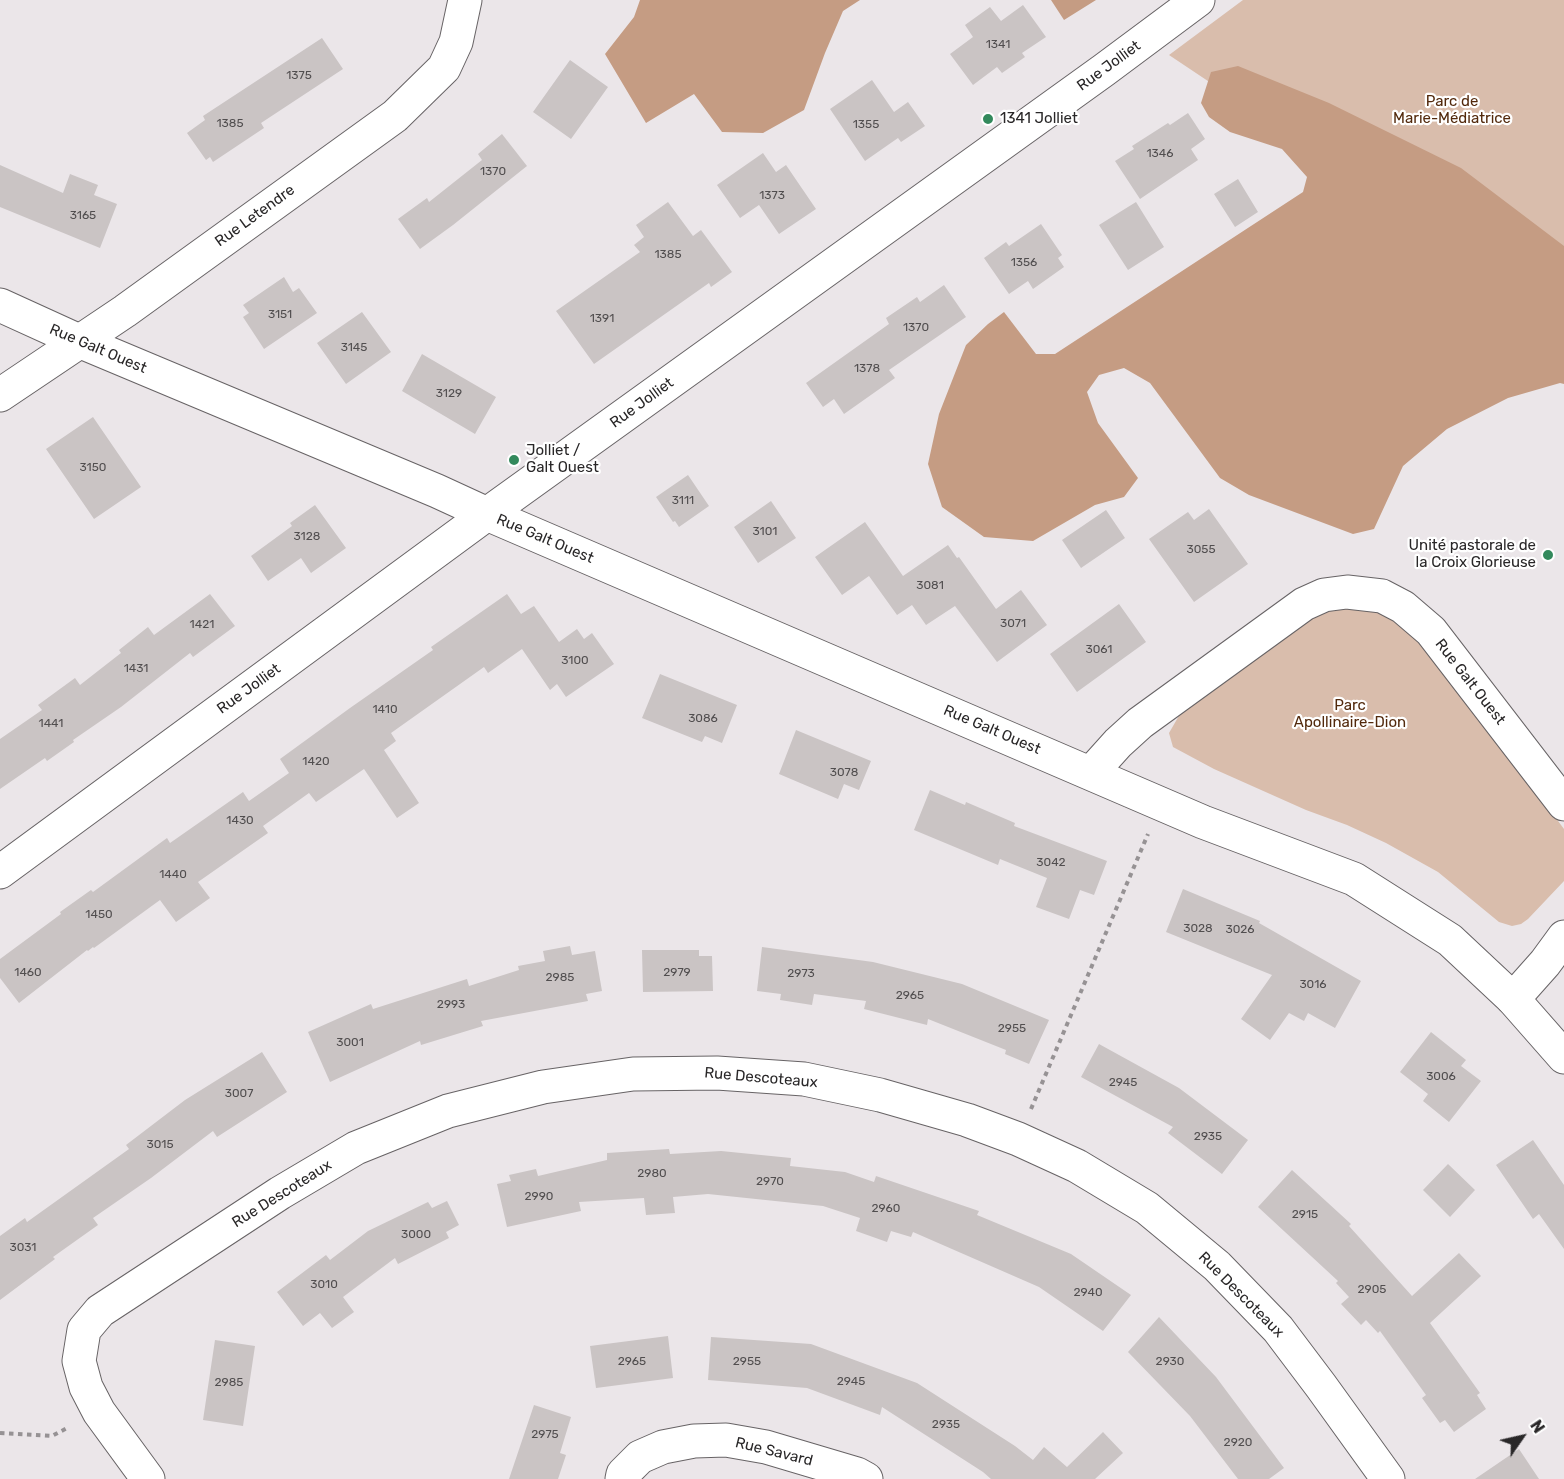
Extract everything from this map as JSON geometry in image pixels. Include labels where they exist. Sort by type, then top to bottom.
[{"type":"street","name":"Rue Letendre","points":[[0,395],[134,304],[395,116],[444,68],[456,42],[465,0]]},
{"type":"street","name":"Rue Jolliet","points":[[0,872],[487,514],[1104,70],[1197,0]]},
{"type":"street","name":"Rue Galt Ouest","points":[[0,305],[79,341],[437,491],[1203,822],[1354,879],[1450,939],[1513,999],[1564,1057]]},
{"type":"street","name":"Rue Galt Ouest","points":[[1091,773],[1140,723],[1304,604],[1324,595],[1347,592],[1382,596],[1403,607],[1431,631],[1564,804]]},
{"type":"street","points":[[1513,999],[1564,938]]},
{"type":"street","name":"Rue Descoteaux","points":[[99,1412],[86,1387],[79,1361],[84,1330],[100,1311],[290,1187],[356,1148],[448,1111],[543,1087],[633,1074],[717,1073],[804,1079],[880,1095],[968,1120],[1018,1139],[1077,1166],[1147,1208],[1216,1266],[1278,1329],[1388,1479]]},
{"type":"street","points":[[99,1412],[148,1479]]},
{"type":"street","name":"Rue Savard","points":[[622,1479],[623,1474],[640,1457],[663,1447],[694,1441],[726,1440],[766,1447],[857,1474],[866,1479]]},
{"type":"path","points":[[1018,1139],[1150,828]]},
{"type":"path","points":[[0,1433],[52,1437],[99,1412]]},
{"type":"green space","name":"Parc de Marie-Médiatrice","points":[[1243,0],[1564,0],[1564,319],[1169,55]]},
{"type":"green space","name":"Parc Apollinaire-Dion","points":[[1344,604],[1382,609],[1421,637],[1564,829],[1564,881],[1521,924],[1512,926],[1499,922],[1438,872],[1386,843],[1214,769],[1173,747],[1169,733],[1180,714],[1309,617]]},
{"type":"shaded area","points":[[640,0],[860,0],[843,11],[804,110],[763,133],[722,132],[694,94],[646,123],[605,54],[634,17]]},
{"type":"shaded area","points":[[1051,0],[1096,0],[1064,20]]},
{"type":"shaded area","points":[[1238,66],[1329,103],[1461,168],[1564,246],[1564,384],[1560,383],[1508,398],[1447,429],[1403,466],[1374,529],[1353,534],[1249,495],[1220,478],[1150,383],[1124,368],[1099,375],[1087,392],[1098,423],[1138,478],[1124,497],[1095,505],[1033,541],[984,537],[942,507],[928,464],[939,414],[966,345],[1004,312],[1036,354],[1055,354],[1303,192],[1307,177],[1282,149],[1230,132],[1209,117],[1201,103],[1211,72]]},
{"type":"building","points":[[1023,5],[1046,37],[1022,53],[1025,57],[1002,73],[997,67],[973,85],[950,54],[973,37],[965,25],[990,7],[1001,21]]},
{"type":"building","points":[[322,38],[343,69],[261,123],[264,128],[213,162],[210,157],[206,160],[187,133],[205,120],[203,116]]},
{"type":"building","points":[[570,60],[608,87],[571,139],[533,112]]},
{"type":"building","points":[[872,80],[894,112],[908,102],[925,126],[901,142],[898,138],[865,161],[830,109]]},
{"type":"building","points":[[1188,113],[1205,139],[1191,149],[1198,160],[1140,199],[1115,161],[1134,149],[1132,146]]},
{"type":"building","points":[[502,134],[527,166],[420,249],[398,219],[427,198],[429,202],[482,160],[478,154]]},
{"type":"building","points":[[763,153],[776,172],[786,165],[816,209],[779,234],[759,205],[740,218],[717,185]]},
{"type":"building","points":[[0,165],[63,193],[70,174],[98,185],[94,195],[117,204],[100,248],[0,207]]},
{"type":"building","points":[[1238,179],[1258,212],[1235,227],[1214,194]]},
{"type":"building","points":[[668,202],[693,236],[701,230],[732,272],[711,287],[709,283],[594,364],[556,311],[640,252],[634,245],[644,237],[636,225]]},
{"type":"building","points":[[1136,202],[1164,247],[1128,270],[1099,225]]},
{"type":"building","points":[[1041,224],[1062,255],[1058,258],[1064,267],[1033,289],[1028,281],[1009,294],[984,258],[1006,242],[1009,246]]},
{"type":"building","points":[[284,277],[293,292],[299,288],[317,313],[264,349],[243,317],[249,313],[243,305]]},
{"type":"building","points":[[944,285],[966,317],[889,370],[895,378],[844,414],[834,399],[823,407],[806,383],[889,324],[886,318],[917,297],[920,302]]},
{"type":"building","points":[[362,312],[391,352],[346,384],[317,343]]},
{"type":"building","points":[[422,354],[496,397],[475,434],[402,391]]},
{"type":"building","points":[[93,417],[141,487],[94,519],[46,449]]},
{"type":"building","points":[[688,475],[709,506],[679,527],[656,497]]},
{"type":"building","points":[[771,501],[796,538],[758,563],[734,527]]},
{"type":"building","points":[[315,505],[346,548],[311,573],[301,558],[268,581],[251,556],[292,526],[290,523]]},
{"type":"building","points":[[1209,509],[1248,564],[1194,602],[1149,539],[1188,512],[1194,520]]},
{"type":"building","points":[[1106,510],[1125,538],[1081,568],[1062,540]]},
{"type":"building","points":[[865,522],[903,576],[948,545],[996,609],[1021,590],[1047,625],[997,662],[955,606],[926,625],[912,605],[897,615],[869,576],[842,595],[815,557]]},
{"type":"building","points":[[210,594],[235,626],[193,657],[190,653],[47,761],[45,758],[0,789],[0,739],[42,710],[38,705],[75,678],[80,685],[121,653],[119,650],[148,627],[154,635]]},
{"type":"building","points":[[507,594],[521,614],[534,606],[559,642],[577,629],[584,639],[592,633],[614,664],[566,697],[557,684],[550,690],[522,649],[488,673],[484,667],[391,733],[396,741],[384,750],[419,803],[397,818],[364,769],[316,802],[309,793],[263,826],[268,833],[198,882],[210,898],[176,922],[160,900],[94,948],[87,950],[19,1003],[0,978],[0,959],[61,914],[60,912],[91,890],[93,892],[167,838],[170,843],[243,792],[249,801],[289,773],[280,759],[433,650],[431,647]]},
{"type":"building","points":[[1119,604],[1146,642],[1077,692],[1050,654]]},
{"type":"building","points":[[660,674],[737,705],[722,743],[705,736],[702,742],[642,718]]},
{"type":"building","points":[[796,730],[871,761],[859,790],[844,784],[838,799],[779,774]]},
{"type":"building","points":[[930,790],[965,805],[966,802],[1015,823],[1014,826],[1107,861],[1094,895],[1080,890],[1069,919],[1036,907],[1047,878],[1000,859],[998,865],[914,830]]},
{"type":"building","points":[[1183,889],[1260,921],[1259,923],[1361,981],[1335,1028],[1308,1013],[1304,1021],[1289,1013],[1270,1040],[1241,1019],[1272,975],[1166,932]]},
{"type":"building","points":[[570,946],[572,955],[595,951],[602,991],[586,994],[588,1001],[481,1021],[483,1026],[421,1045],[420,1041],[330,1082],[308,1032],[371,1004],[373,1009],[467,979],[469,986],[519,970],[518,966],[545,961],[543,951]]},
{"type":"building","points":[[762,947],[873,962],[962,984],[1049,1020],[1029,1064],[1005,1054],[1006,1050],[928,1019],[927,1025],[864,1009],[866,1001],[814,994],[812,1005],[780,1000],[781,994],[757,991]]},
{"type":"building","points":[[642,950],[699,950],[699,956],[712,956],[713,991],[643,992]]},
{"type":"building","points":[[1431,1032],[1466,1060],[1461,1066],[1481,1081],[1449,1122],[1423,1101],[1428,1094],[1400,1072]]},
{"type":"building","points":[[1099,1044],[1179,1088],[1248,1140],[1222,1174],[1168,1133],[1173,1127],[1081,1077]]},
{"type":"building","points":[[262,1052],[287,1092],[217,1137],[213,1131],[93,1218],[98,1225],[53,1257],[55,1259],[0,1300],[0,1236],[25,1218],[27,1222],[129,1149],[126,1145],[185,1100]]},
{"type":"building","points":[[1533,1140],[1564,1185],[1564,1249],[1539,1214],[1533,1219],[1496,1165]]},
{"type":"building","points":[[669,1149],[670,1154],[721,1151],[791,1158],[790,1166],[845,1172],[874,1182],[876,1176],[979,1211],[977,1215],[1071,1254],[1131,1295],[1103,1331],[1039,1287],[913,1232],[911,1237],[891,1231],[887,1242],[856,1231],[860,1218],[823,1206],[708,1194],[673,1197],[675,1213],[646,1215],[644,1198],[579,1202],[581,1211],[507,1227],[497,1184],[511,1181],[509,1175],[536,1169],[538,1176],[607,1160],[607,1153]]},
{"type":"building","points":[[1448,1164],[1475,1190],[1450,1217],[1423,1190]]},
{"type":"building","points":[[1292,1170],[1351,1224],[1349,1226],[1412,1296],[1459,1253],[1481,1276],[1430,1323],[1480,1393],[1477,1395],[1486,1409],[1454,1432],[1445,1420],[1440,1423],[1422,1398],[1426,1395],[1380,1331],[1378,1333],[1366,1320],[1361,1325],[1341,1304],[1349,1297],[1336,1283],[1338,1281],[1258,1207]]},
{"type":"building","points":[[447,1201],[459,1225],[446,1232],[449,1238],[398,1264],[395,1258],[343,1297],[354,1312],[332,1328],[320,1313],[303,1326],[277,1292],[326,1255],[330,1260],[368,1231],[428,1202],[432,1208]]},
{"type":"building","points":[[1159,1317],[1216,1377],[1284,1468],[1269,1479],[1238,1479],[1190,1416],[1128,1352]]},
{"type":"building","points":[[668,1336],[673,1378],[596,1388],[590,1346]]},
{"type":"building","points":[[711,1337],[811,1344],[917,1383],[1033,1460],[1044,1447],[1067,1467],[1103,1432],[1123,1453],[1095,1479],[991,1479],[882,1407],[880,1415],[807,1388],[708,1380]]},
{"type":"building","points":[[215,1340],[255,1346],[243,1426],[203,1420]]},
{"type":"building","points":[[534,1405],[571,1417],[560,1453],[566,1455],[558,1479],[509,1479]]},
{"type":"building","points":[[1519,1449],[1539,1479],[1475,1479]]},
{"type":"place","name":"1341 Jolliet","points":[[988,119]]},
{"type":"place","name":"Jolliet / Galt Ouest","points":[[514,460]]},
{"type":"place","name":"Unité pastorale de la Croix Glorieuse","points":[[1548,555]]}]
